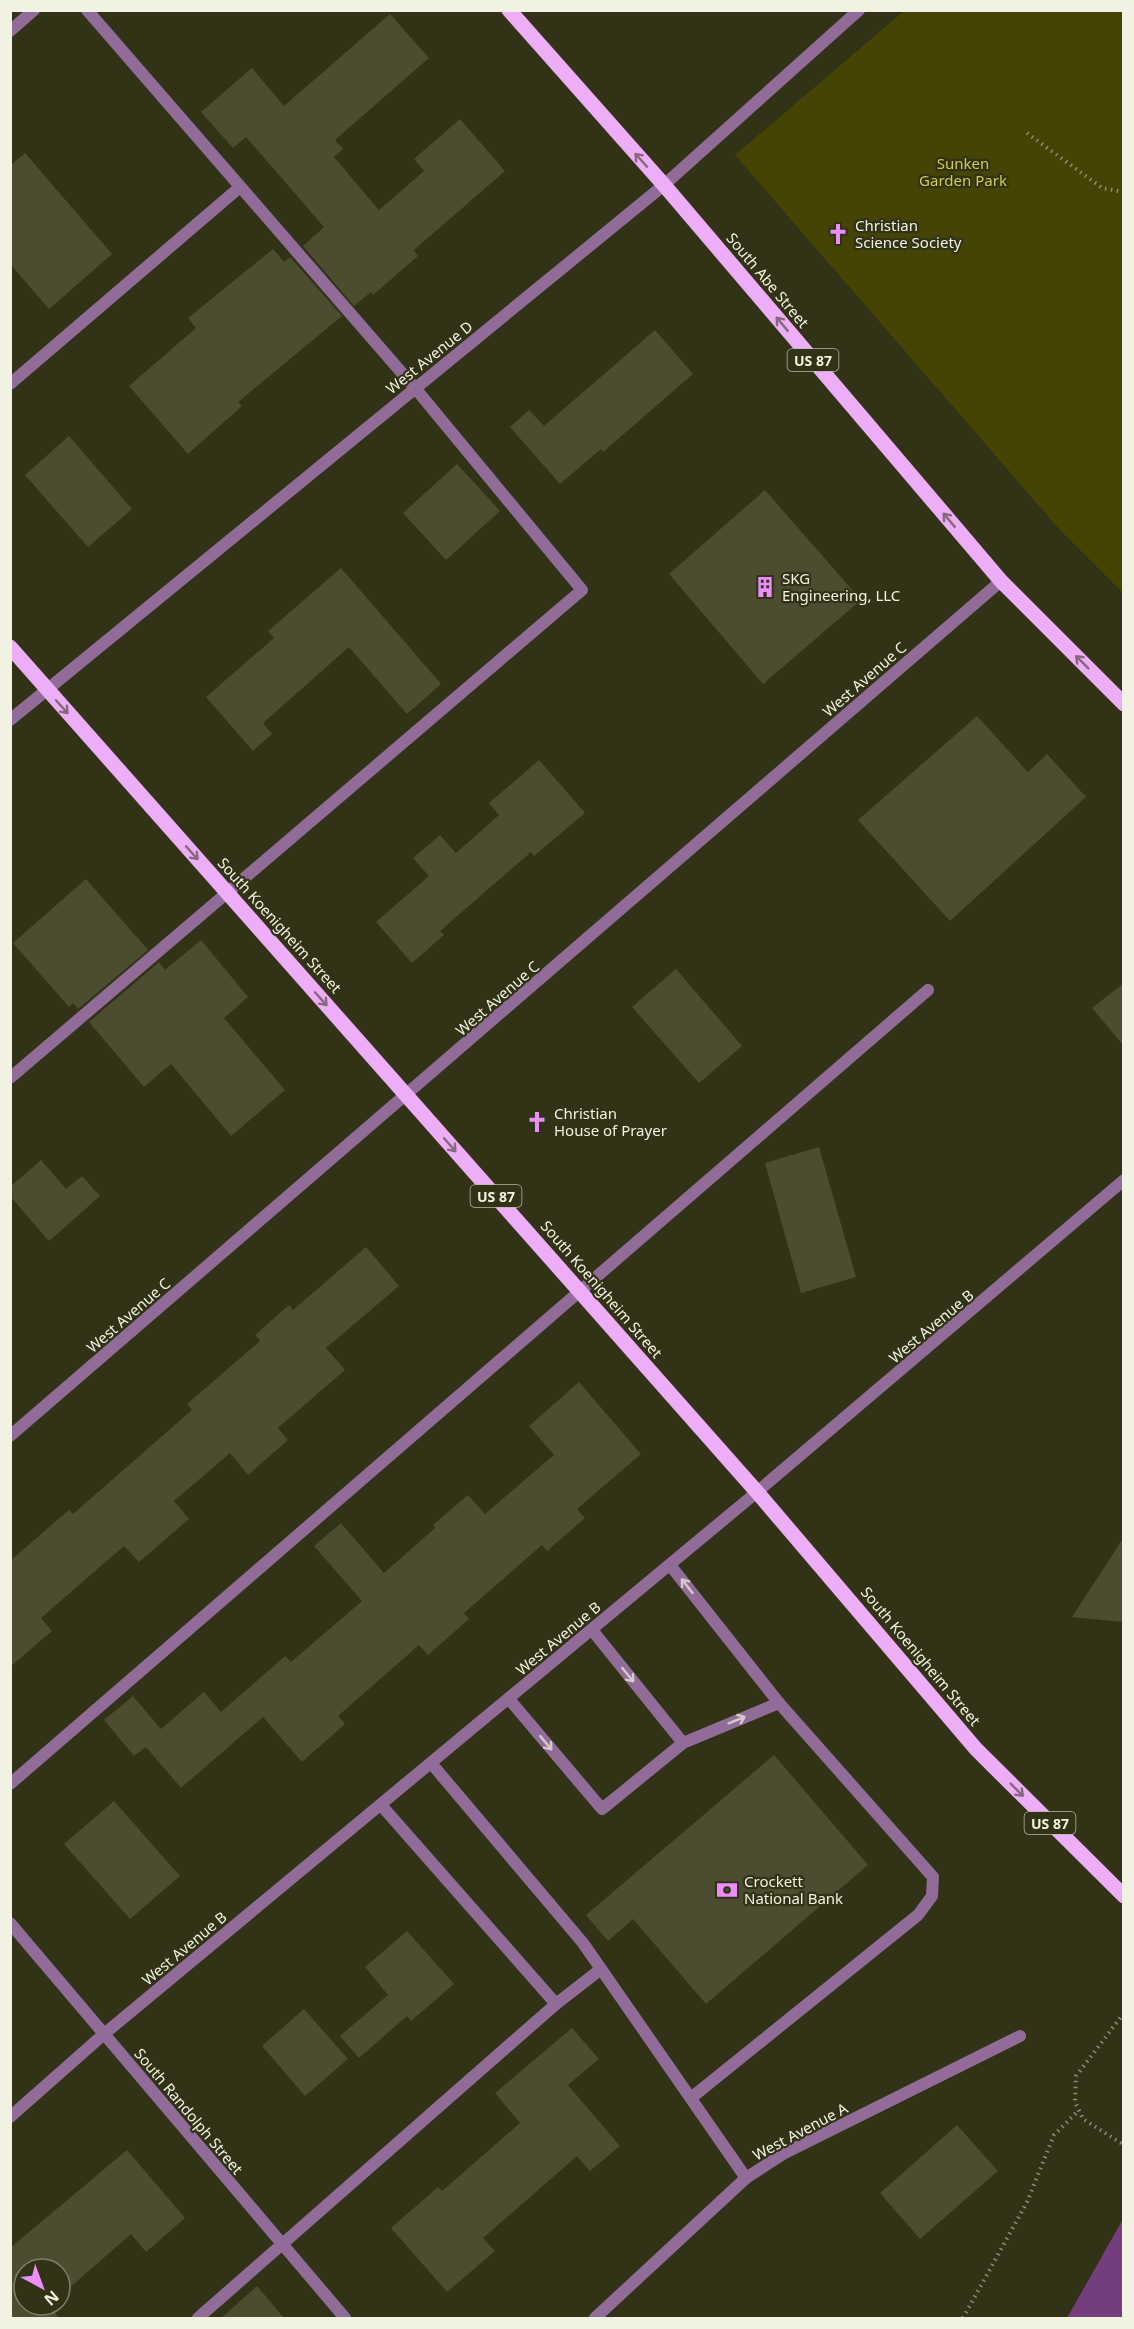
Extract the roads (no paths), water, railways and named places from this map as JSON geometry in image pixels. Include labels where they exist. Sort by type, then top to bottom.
[{"type":"main road","name":"South Abe Street","points":[[509,10],[663,185],[1001,581],[1124,704]]},
{"type":"main road","name":"South Koenigheim Street","points":[[10,646],[757,1492],[975,1749],[1124,1896]]},
{"type":"street","points":[[10,31],[34,10]]},
{"type":"street","points":[[10,1078],[582,590],[415,388],[87,10]]},
{"type":"street","name":"West Avenue D","points":[[10,720],[663,185],[859,10]]},
{"type":"street","points":[[10,384],[240,187]]},
{"type":"street","name":"West Avenue C","points":[[10,1436],[1001,581]]},
{"type":"street","points":[[10,1784],[928,990]]},
{"type":"street","name":"West Avenue B","points":[[10,2116],[104,2034],[757,1492],[1124,1180]]},
{"type":"street","points":[[670,1565],[779,1703],[933,1877],[932,1896],[918,1915],[691,2098]]},
{"type":"street","points":[[592,1630],[683,1743]]},
{"type":"street","points":[[509,1699],[602,1809],[683,1743],[779,1703]]},
{"type":"street","points":[[431,1763],[584,1943],[746,2178]]},
{"type":"street","points":[[381,1805],[556,2004]]},
{"type":"street","name":"South Randolph Street","points":[[10,1923],[345,2319]]},
{"type":"street","points":[[198,2319],[284,2246],[556,2004],[601,1969]]},
{"type":"street","name":"West Avenue A","points":[[595,2319],[746,2178],[783,2154],[1020,2036]]},
{"type":"place","name":"Christian Science Society","points":[[838,234]]},
{"type":"place","name":"SKG Engineering, LLC","points":[[765,587]]},
{"type":"place","name":"Christian House of Prayer","points":[[537,1122]]},
{"type":"place","name":"Crockett National Bank","points":[[727,1890]]},
{"type":"park label","name":"Sunken Garden Park","points":[[963,172]]}]
